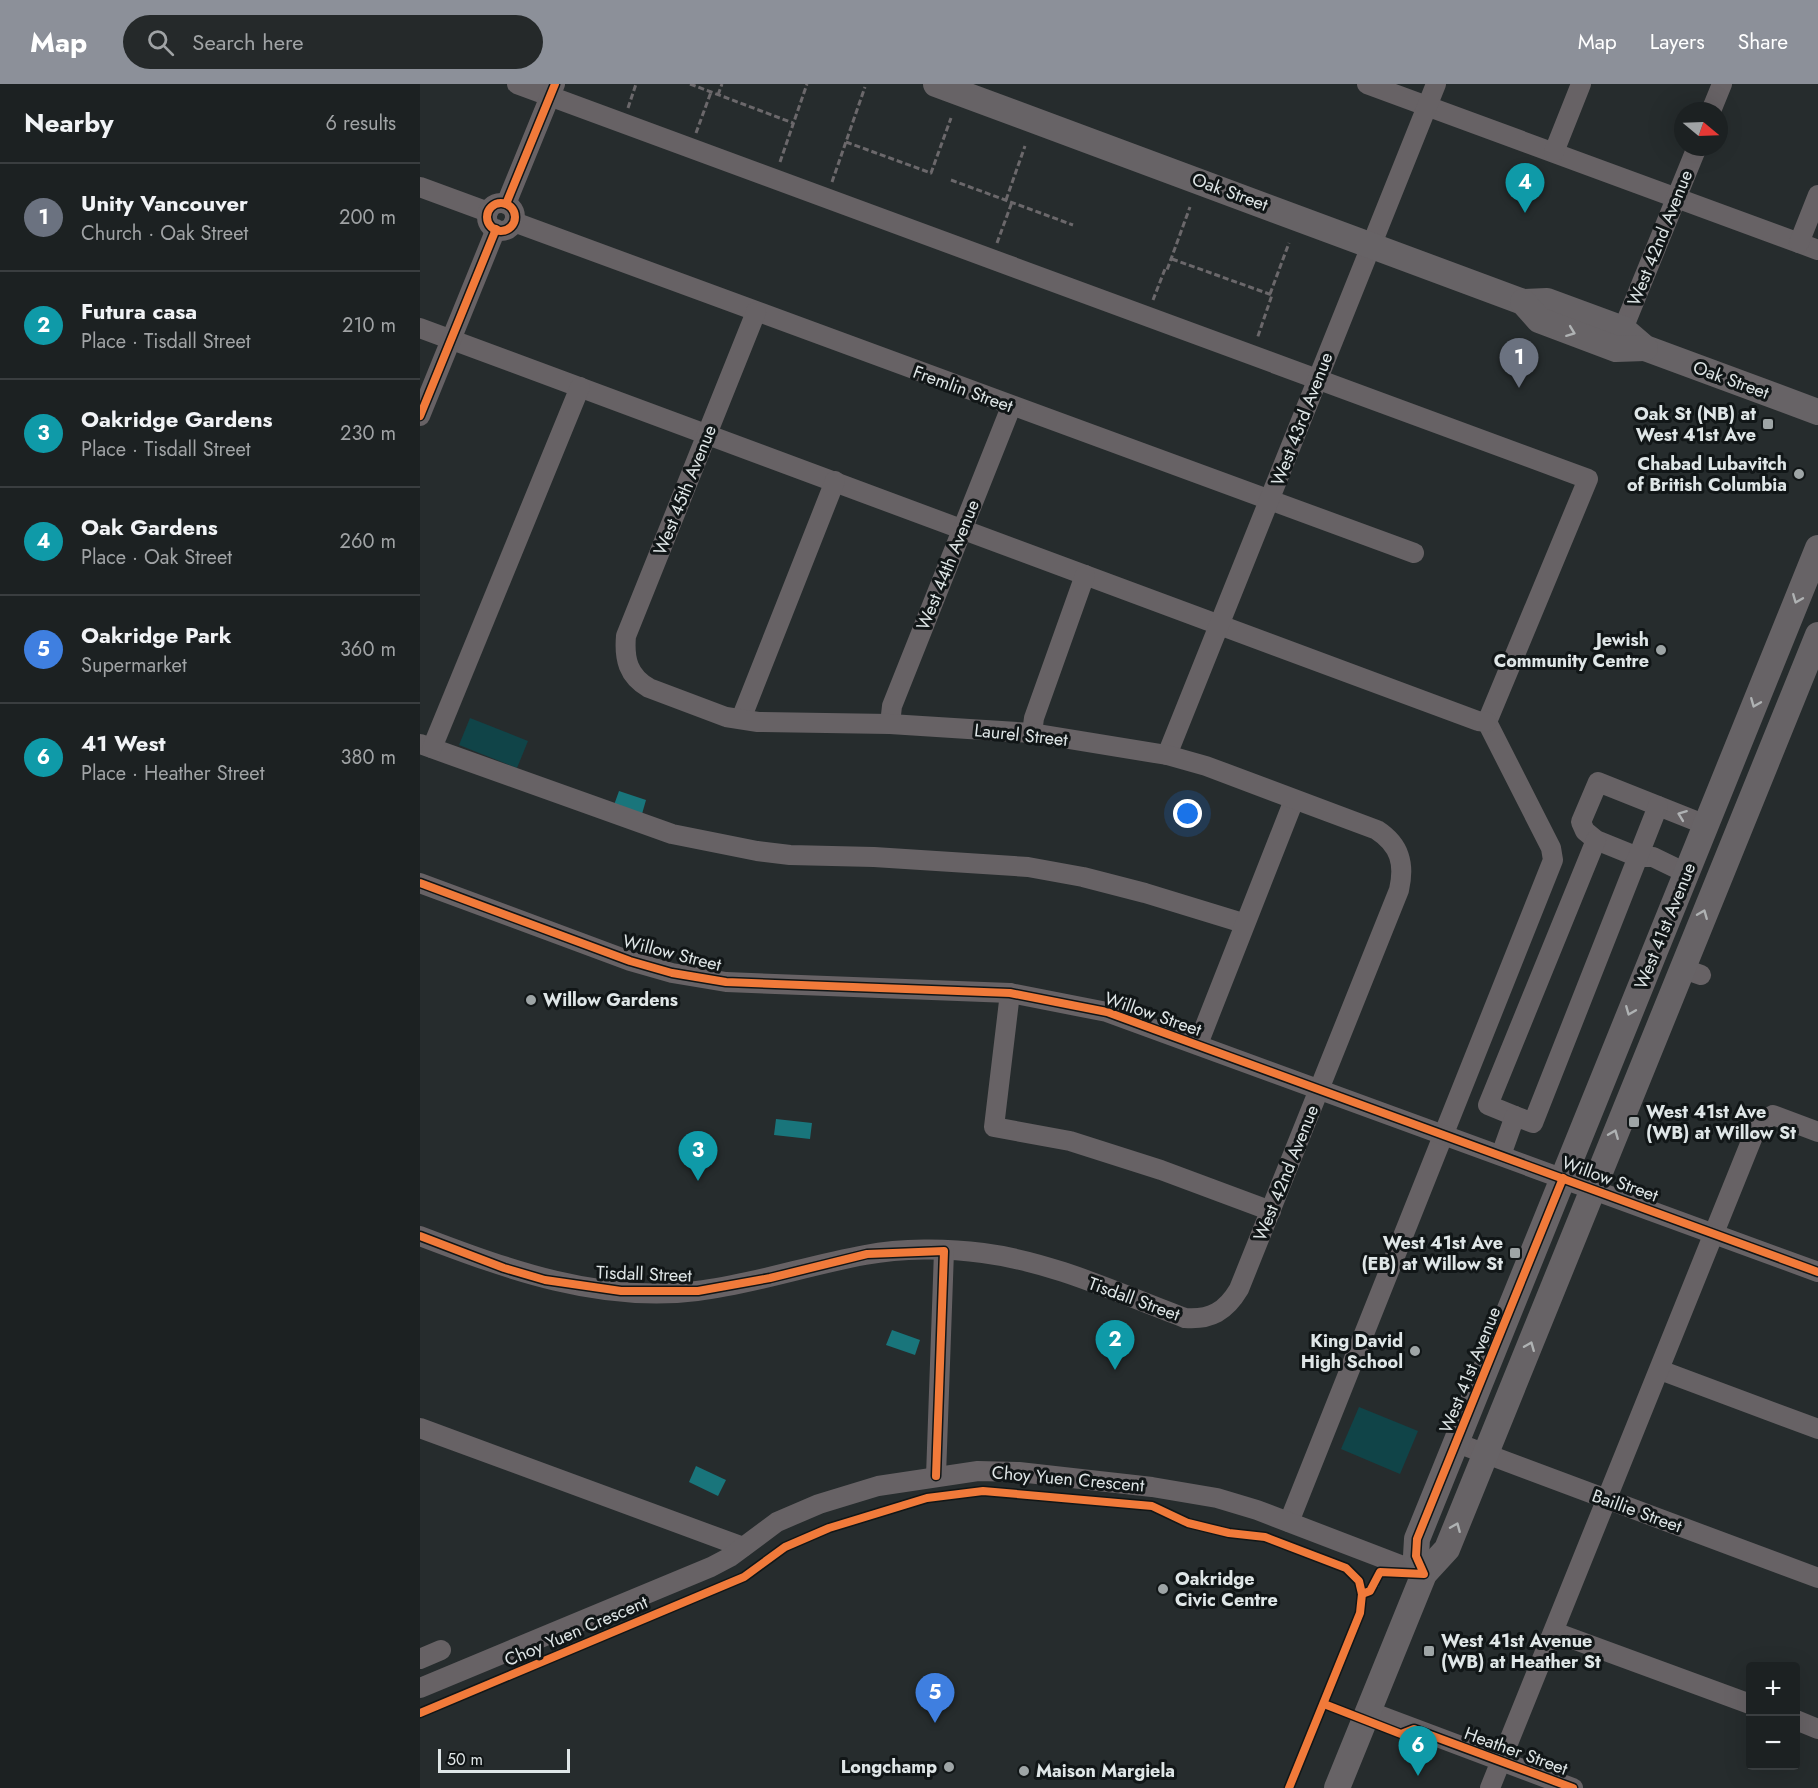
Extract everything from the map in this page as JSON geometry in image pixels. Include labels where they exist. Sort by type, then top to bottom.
[{"type":"main road","name":"Oak Street","points":[[936,84],[1523,302],[1547,301],[1623,329],[1645,348],[1818,412]]},
{"type":"main road","name":"Oak Street","points":[[1523,302],[1539,320],[1616,349],[1645,348]]},
{"type":"main road","name":"West 41st Avenue","points":[[1424,1574],[1416,1556],[1417,1539],[1818,548]]},
{"type":"main road","name":"West 41st Avenue","points":[[1336,1788],[1424,1574],[1447,1549],[1592,1188],[1691,972],[1812,663],[1818,634]]},
{"type":"main road","points":[[1777,649],[1812,663]]},
{"type":"main road","points":[[1652,957],[1691,972]]},
{"type":"street","points":[[517,84],[552,90],[622,123],[1587,478],[1488,722],[1551,848],[1553,860],[1288,1522]]},
{"type":"street","points":[[1367,84],[1818,250]]},
{"type":"street","name":"West 43rd Avenue","points":[[1167,755],[1436,84]]},
{"type":"street","points":[[1554,152],[1581,84]]},
{"type":"street","points":[[1715,102],[1722,84]]},
{"type":"street","points":[[420,416],[552,90]]},
{"type":"street","name":"West 42nd Avenue","points":[[1623,329],[1693,156]]},
{"type":"street","name":"Fremlin Street","points":[[420,187],[1269,502],[1414,553]]},
{"type":"street","points":[[1798,243],[1818,195]]},
{"type":"street","name":"West 45th Avenue","points":[[629,669],[624,654],[626,636],[756,312]]},
{"type":"street","points":[[420,328],[708,433],[962,530],[1220,623],[1478,721],[1488,722]]},
{"type":"street","points":[[580,387],[426,746],[672,834],[712,843],[790,855],[874,857],[1028,867],[1145,893],[1244,923]]},
{"type":"street","name":"West 44th Avenue","points":[[890,724],[892,706],[1011,407]]},
{"type":"street","points":[[741,719],[835,481]]},
{"type":"street","points":[[1032,733],[1034,717],[1086,575]]},
{"type":"street","name":"Laurel Street","points":[[629,669],[638,682],[649,688],[726,717],[1032,733],[1167,755],[1377,830],[1393,844],[1400,856]]},
{"type":"street","points":[[1686,873],[1653,857],[1638,857],[1596,840],[1585,831],[1581,822],[1598,782],[1706,825]]},
{"type":"street","points":[[1198,1044],[1294,800]]},
{"type":"street","points":[[1596,840],[1488,1105],[1533,1123],[1658,806]]},
{"type":"street","name":"West 42nd Avenue","points":[[1216,1314],[1229,1304],[1239,1289],[1320,1090],[1399,890],[1403,873],[1400,856]]},
{"type":"street","name":"Willow Street","points":[[420,883],[630,961],[672,973],[726,982],[1010,993],[1107,1012],[1818,1272]]},
{"type":"street","points":[[1010,993],[994,1127],[1070,1141],[1161,1170],[1271,1211]]},
{"type":"street","points":[[1490,1788],[1758,1124],[1773,1115],[1818,1132]]},
{"type":"street","points":[[1501,1155],[1515,1116]]},
{"type":"street","name":"Tisdall Street","points":[[420,1236],[545,1280],[621,1291],[699,1291],[770,1278],[867,1254],[944,1251],[983,1253],[1039,1264],[1185,1318],[1204,1319],[1216,1314]]},
{"type":"street","points":[[936,1476],[944,1251]]},
{"type":"street","points":[[1659,1370],[1818,1429]]},
{"type":"street","points":[[420,1428],[743,1546]]},
{"type":"street","name":"Baillie Street","points":[[1457,1443],[1818,1578]]},
{"type":"street","name":"Choy Yuen Crescent","points":[[420,1688],[711,1567],[777,1522],[819,1504],[878,1486],[978,1471],[1019,1472],[1152,1487],[1217,1498],[1288,1522],[1424,1574]]},
{"type":"street","points":[[1554,1632],[1746,1703]]},
{"type":"street","points":[[420,1659],[441,1650]]},
{"type":"street","name":"Heather Street","points":[[1368,1711],[1573,1788]]},
{"type":"street","points":[[1800,1722],[1818,1729]]},
{"type":"path","points":[[622,123],[636,84]]},
{"type":"path","points":[[690,84],[793,123]]},
{"type":"path","points":[[718,95],[722,84]]},
{"type":"path","points":[[774,179],[807,84]]},
{"type":"path","points":[[826,198],[865,87]]},
{"type":"path","points":[[690,148],[711,92]]},
{"type":"path","points":[[846,142],[931,173],[951,118]]},
{"type":"path","points":[[1006,200],[1026,146]]},
{"type":"path","points":[[951,180],[1074,225]]},
{"type":"path","points":[[992,258],[1012,202]]},
{"type":"path","points":[[1147,316],[1165,269],[1167,270],[1172,259],[1190,207]]},
{"type":"path","points":[[1251,355],[1289,243]]},
{"type":"path","points":[[1172,259],[1270,294]]},
{"type":"shaded area","points":[[470,718],[528,741],[517,768],[459,745]]},
{"type":"shaded area","points":[[619,791],[646,800],[642,814],[614,805]]},
{"type":"shaded area","points":[[776,1119],[812,1123],[810,1139],[774,1135]]},
{"type":"shaded area","points":[[892,1330],[920,1340],[915,1355],[886,1345]]},
{"type":"shaded area","points":[[1359,1407],[1418,1431],[1400,1474],[1341,1449]]},
{"type":"shaded area","points":[[696,1466],[726,1480],[718,1496],[689,1482]]},
{"type":"cycle path","points":[[506,204],[555,84]]},
{"type":"cycle path","points":[[501,203],[511,207],[515,217],[511,227],[501,231],[491,227],[487,217],[491,207],[501,203]]},
{"type":"cycle path","points":[[420,416],[496,229]]},
{"type":"cycle path","points":[[420,883],[630,961],[672,973],[726,982],[1010,993],[1107,1012],[1818,1272]]},
{"type":"cycle path","points":[[1362,1594],[1370,1591],[1380,1572],[1424,1574],[1416,1556],[1417,1539],[1563,1178]]},
{"type":"cycle path","points":[[420,1236],[504,1268],[545,1280],[621,1291],[698,1291],[770,1278],[867,1254],[944,1251],[936,1476]]},
{"type":"cycle path","points":[[420,1713],[744,1577],[785,1547],[829,1528],[927,1498],[983,1491],[1152,1506],[1188,1523],[1229,1533],[1265,1537],[1346,1568],[1359,1581],[1362,1594],[1360,1613],[1289,1788]]},
{"type":"cycle path","points":[[1324,1704],[1401,1734],[1414,1729],[1573,1788]]},
{"type":"place","name":"Oak Gardens","points":[[1525,213]]},
{"type":"place","name":"Unity Vancouver","points":[[1519,388]]},
{"type":"place","name":"Oak St (NB) at West 41st Ave","points":[[1768,424]]},
{"type":"place","name":"Chabad Lubavitch of British Columbia","points":[[1799,474]]},
{"type":"place","name":"Jewish Community Centre","points":[[1661,650]]},
{"type":"place","name":"Willow Gardens","points":[[531,1000]]},
{"type":"place","name":"West 41st Ave (WB) at Willow St","points":[[1634,1122]]},
{"type":"place","name":"Oakridge Gardens","points":[[698,1181]]},
{"type":"place","name":"West 41st Ave (EB) at Willow St","points":[[1515,1253]]},
{"type":"place","name":"King David High School","points":[[1415,1351]]},
{"type":"place","name":"Futura casa","points":[[1115,1370]]},
{"type":"place","name":"Oakridge Civic Centre","points":[[1163,1589]]},
{"type":"place","name":"West 41st Avenue (WB) at Heather St","points":[[1429,1651]]},
{"type":"place","name":"Oakridge Park","points":[[935,1723]]},
{"type":"place","name":"Longchamp","points":[[949,1767]]},
{"type":"place","name":"Maison Margiela","points":[[1024,1771]]},
{"type":"place","name":"41 West","points":[[1418,1776]]}]
